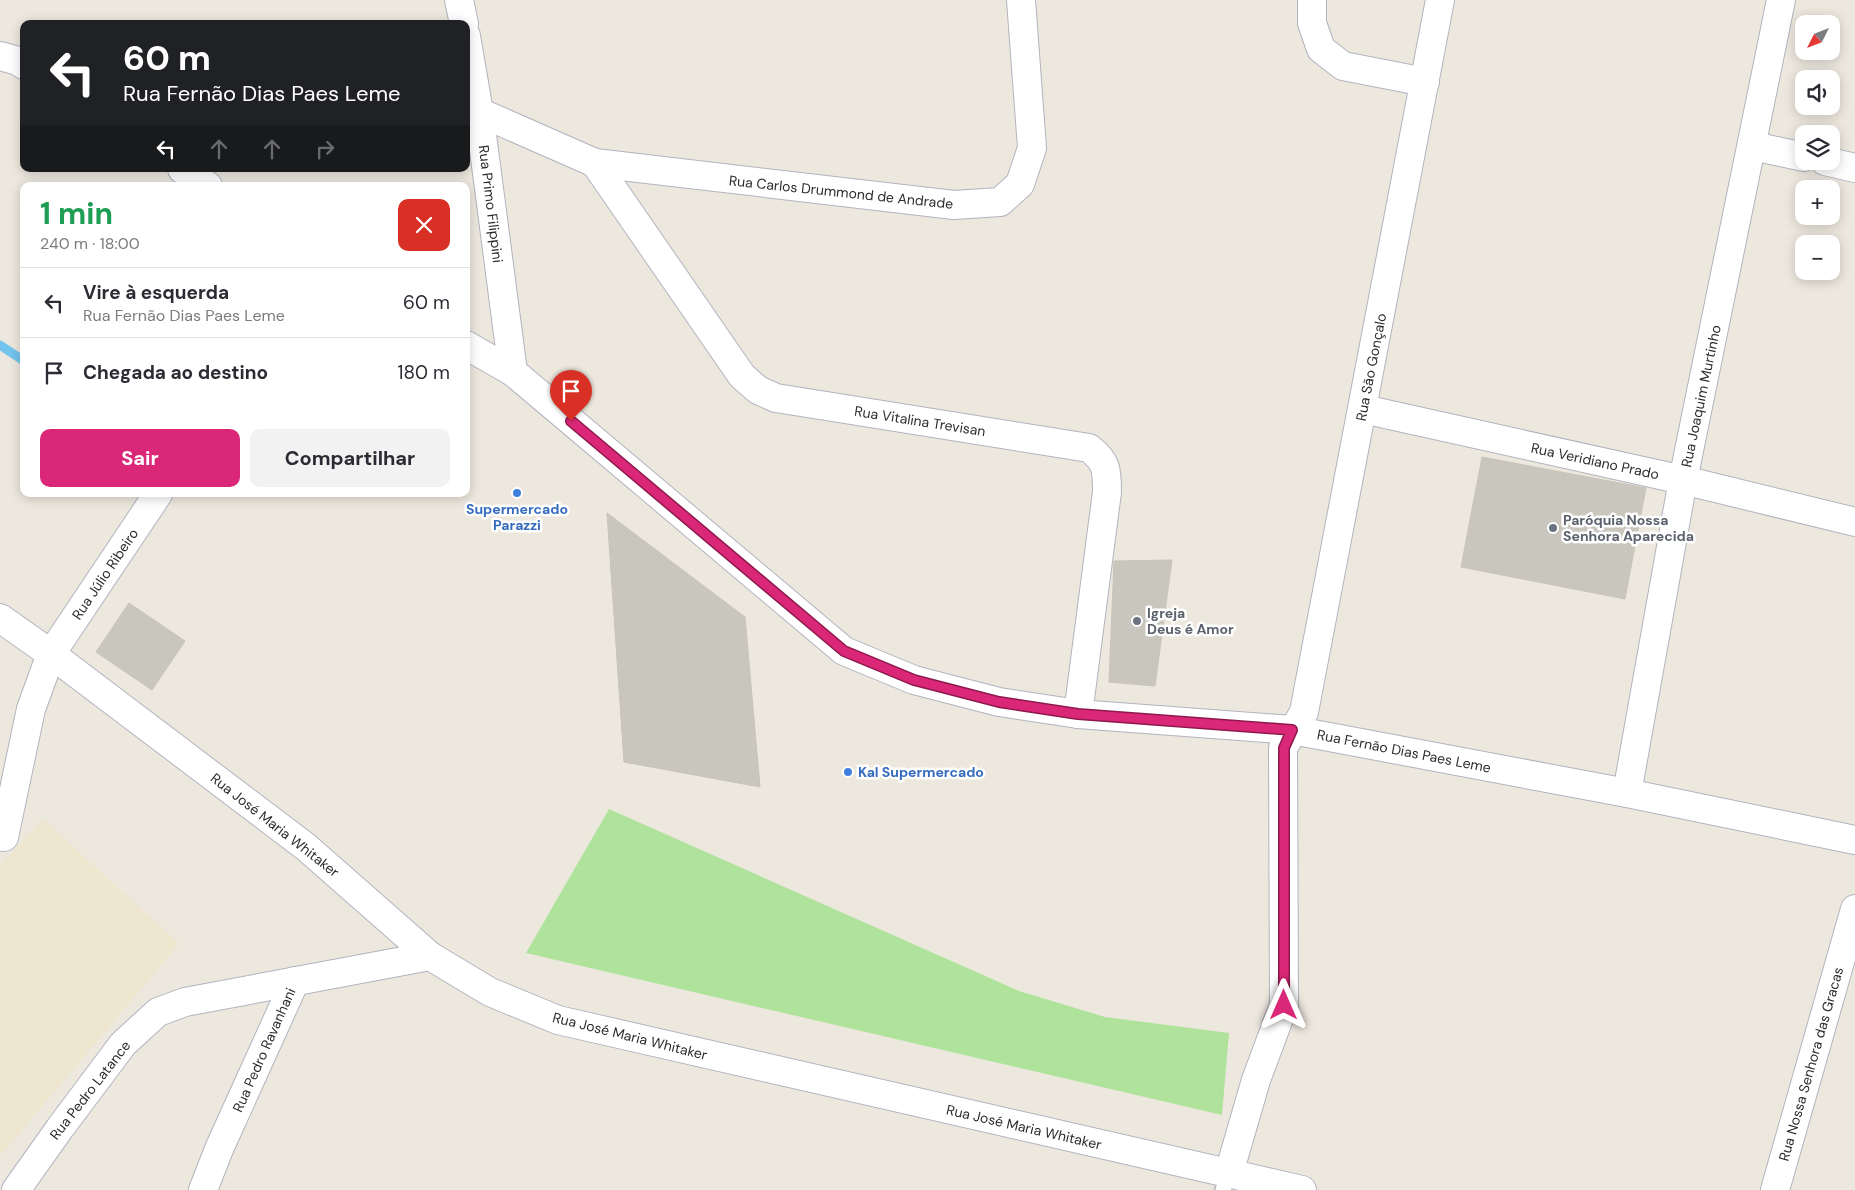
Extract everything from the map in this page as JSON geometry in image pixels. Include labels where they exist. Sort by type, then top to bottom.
[{"type":"street","points":[[459,0],[463,20]]},
{"type":"street","name":"Rua Carlos Drummond de Andrade","points":[[479,112],[595,163],[954,205],[1000,202],[1020,184],[1032,148],[1021,0]]},
{"type":"street","points":[[1312,0],[1312,23],[1321,49],[1343,66],[1425,82]]},
{"type":"street","name":"Rua São Gonçalo","points":[[1226,1182],[1256,1080],[1284,1005],[1284,748],[1292,730],[1304,712],[1440,0]]},
{"type":"street","name":"Rua Joaquim Murtinho","points":[[1626,793],[1683,480],[1753,146],[1781,0]]},
{"type":"street","name":"Rua Primo Filippini","points":[[470,59],[479,112],[514,372]]},
{"type":"street","points":[[1753,146],[1795,155]]},
{"type":"street","name":"Rua Vitalina Trevisan","points":[[595,163],[742,376],[758,390],[776,398],[1089,448],[1101,458],[1107,472],[1107,492],[1078,714]]},
{"type":"street","points":[[1840,164],[1855,168]]},
{"type":"street","points":[[187,172],[202,182]]},
{"type":"street","name":"Rua Fernão Dias Paes Leme","points":[[470,347],[514,372],[844,651],[914,680],[999,702],[1078,714],[1292,730],[1626,793],[1855,840]]},
{"type":"street","name":"Rua Veridiano Prado","points":[[1362,409],[1683,480],[1855,522]]},
{"type":"street","name":"Rua Júlio Ribeiro","points":[[4,837],[31,710],[51,654],[156,497]]},
{"type":"street","name":"Rua José Maria Whitaker","points":[[7,629],[51,654],[306,847],[430,956],[490,992],[558,1020],[1226,1182],[1302,1190]]},
{"type":"street","name":"Rua Nossa Senhora das Gracas","points":[[1775,1190],[1855,909]]},
{"type":"street","name":"Rua Pedro Ravanhani","points":[[203,1190],[219,1149],[295,981],[430,956]]},
{"type":"street","name":"Rua Pedro Latance","points":[[16,1190],[123,1044],[158,1012],[185,1002],[295,981]]},
{"type":"shaded area","points":[[43,819],[179,944],[0,1156],[0,865]]},
{"type":"green space","points":[[609,809],[1019,991],[1105,1017],[1229,1033],[1222,1115],[526,953]]},
{"type":"building","name":"Paróquia Nossa Senhora Aparecida","points":[[1482,457],[1646,488],[1625,599],[1461,567]]},
{"type":"building","points":[[607,513],[745,617],[760,787],[624,762]]},
{"type":"building","name":"Igreja Deus é Amor","points":[[1172,560],[1155,686],[1109,682],[1114,561]]},
{"type":"building","points":[[129,603],[185,641],[152,690],[96,652]]},
{"type":"waterway","points":[[0,345],[20,358]]},
{"type":"place","name":"Supermercado Parazzi","points":[[517,493]]},
{"type":"place","name":"Paróquia Nossa Senhora Aparecida","points":[[1553,528]]},
{"type":"place","name":"Igreja Deus é Amor","points":[[1137,621]]},
{"type":"place","name":"Kal Supermercado","points":[[848,772]]},
{"type":"route","points":[[571,421],[844,651],[914,680],[999,702],[1078,714],[1292,730],[1284,748],[1284,1005]]}]
